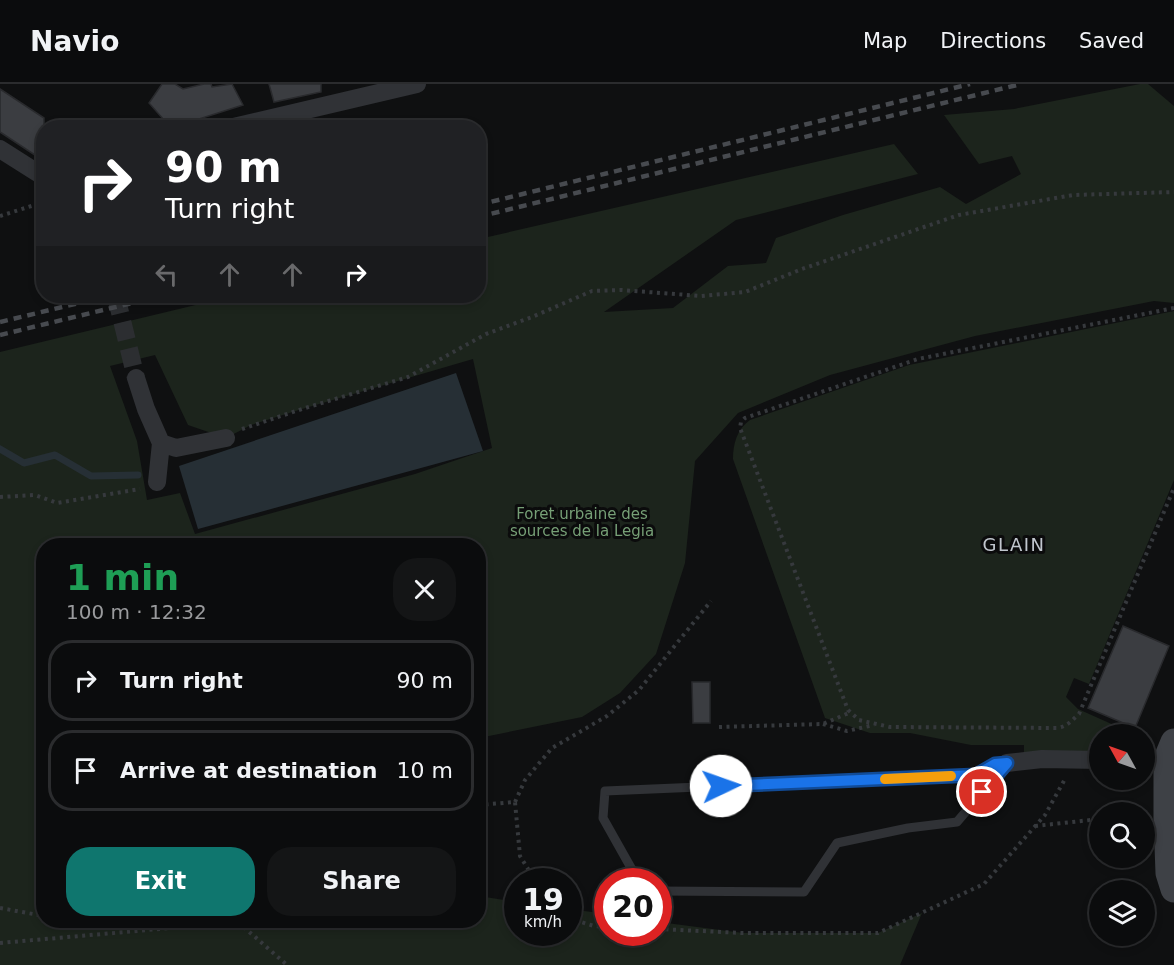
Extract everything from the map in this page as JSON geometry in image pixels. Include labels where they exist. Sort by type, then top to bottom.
[{"type":"main road","points":[[1162,753],[1172,878]]},
{"type":"street","points":[[263,120],[417,84]]},
{"type":"street","points":[[0,148],[36,172]]},
{"type":"street","points":[[136,378],[161,443],[157,482]]},
{"type":"street","points":[[161,443],[176,448],[226,438]]},
{"type":"street","points":[[1007,763],[1042,759],[1089,760]]},
{"type":"lane","points":[[631,868],[603,819],[605,791],[976,775],[995,764],[1007,763]]},
{"type":"lane","points":[[672,891],[804,892],[837,843],[908,828],[957,822],[1007,763]]},
{"type":"path","points":[[226,438],[251,425],[408,377],[486,334],[592,291],[621,290],[701,296],[745,292],[802,269],[959,215],[1073,195],[1174,192]]},
{"type":"path","points":[[0,216],[36,204]]},
{"type":"path","points":[[1174,308],[918,359],[745,418],[740,428],[842,696],[851,712],[859,720],[874,725],[890,727],[1064,727],[1079,714],[1174,488]]},
{"type":"path","points":[[0,497],[35,495],[57,503],[137,491],[157,482]]},
{"type":"path","points":[[527,868],[520,856],[515,802],[525,780],[552,747],[607,716],[639,690],[711,601]]},
{"type":"path","points":[[823,724],[851,712]]},
{"type":"path","points":[[719,727],[823,724],[847,731],[874,725]]},
{"type":"path","points":[[672,930],[743,933],[878,933],[984,884],[1045,815],[1076,760]]},
{"type":"path","points":[[486,804],[515,802]]},
{"type":"path","points":[[1035,826],[1089,820]]},
{"type":"path","points":[[0,908],[36,915]]},
{"type":"path","points":[[144,928],[153,929]]},
{"type":"path","points":[[0,943],[165,928]]},
{"type":"path","points":[[245,928],[288,965]]},
{"type":"green space","name":"Foret urbaine des sources de la Legia","points":[[1148,84],[1174,106],[1174,303],[1154,301],[975,336],[830,375],[738,413],[695,461],[685,563],[656,654],[620,693],[582,717],[486,737],[486,538],[36,538],[36,928],[486,928],[486,897],[504,900],[504,946],[582,946],[582,911],[594,912],[594,946],[672,946],[672,924],[743,933],[878,933],[922,913],[900,965],[0,965],[0,352],[204,303],[486,303],[486,237],[894,144],[918,174],[736,220],[604,312],[673,308],[728,266],[766,263],[776,238],[843,215],[940,187],[966,204],[1021,174],[1012,156],[979,164],[944,115],[1014,109]],"holes":[[[155,355],[188,425],[226,438],[251,425],[473,359],[492,448],[415,474],[195,534],[180,493],[147,500],[137,441],[110,366]]]},
{"type":"green space","points":[[1174,311],[1174,480],[1089,684],[1074,678],[1066,697],[1078,709],[1112,724],[1089,724],[1089,753],[1024,753],[1024,745],[971,745],[910,733],[870,733],[825,718],[733,459],[735,442],[739,432],[750,420],[909,365]]},
{"type":"shaded area","points":[[456,373],[483,451],[198,529],[179,466]]},
{"type":"building","points":[[162,84],[175,84],[183,89],[204,84],[211,84],[212,87],[232,84],[243,105],[196,120],[164,120],[149,103]]},
{"type":"building","points":[[269,84],[321,84],[321,92],[274,102]]},
{"type":"building","points":[[0,89],[44,118],[44,120],[36,120],[36,156],[0,132]]},
{"type":"building","points":[[1123,626],[1169,646],[1137,724],[1126,724],[1088,708]]},
{"type":"building","points":[[692,682],[710,682],[710,723],[693,723]]},
{"type":"waterway","points":[[0,449],[24,463],[55,455],[91,476],[138,475]]},
{"type":"tunnel","points":[[118,303],[136,378]]},
{"type":"railway","points":[[486,203],[970,84]]},
{"type":"railway","points":[[486,215],[1021,84]]},
{"type":"railway","points":[[0,322],[79,303]]},
{"type":"railway","points":[[0,335],[132,303]]},
{"type":"slow traffic","points":[[885,779],[951,776]]},
{"type":"district","name":"GLAIN","points":[[1014,544]]},
{"type":"route","points":[[721,786],[976,775],[995,764],[1007,763],[982,792]]}]
